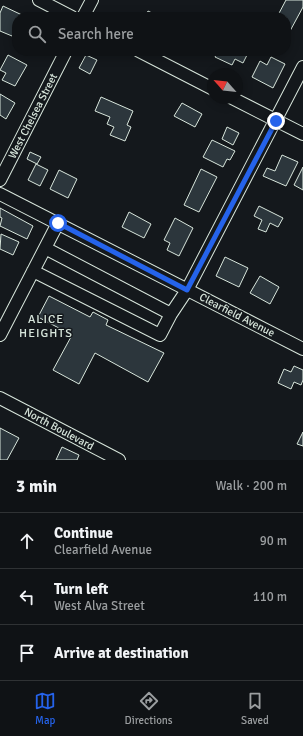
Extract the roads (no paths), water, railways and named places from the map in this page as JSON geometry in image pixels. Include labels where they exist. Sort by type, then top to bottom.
[{"type":"street","points":[[39,0],[62,12]]},
{"type":"street","points":[[86,12],[92,0]]},
{"type":"street","name":"West Chelsea Street","points":[[0,180],[63,56]]},
{"type":"street","points":[[149,56],[207,86]]},
{"type":"street","points":[[33,271],[160,335],[171,314],[187,290],[303,67]]},
{"type":"street","points":[[243,104],[303,134]]},
{"type":"street","name":"Clearfield Avenue","points":[[0,194],[303,349]]},
{"type":"street","points":[[0,335],[58,223]]},
{"type":"street","points":[[45,248],[171,314]]},
{"type":"street","name":"North Boulevard","points":[[0,398],[114,459]]},
{"type":"district","name":"ALICE HEIGHTS","points":[[46,326]]}]
